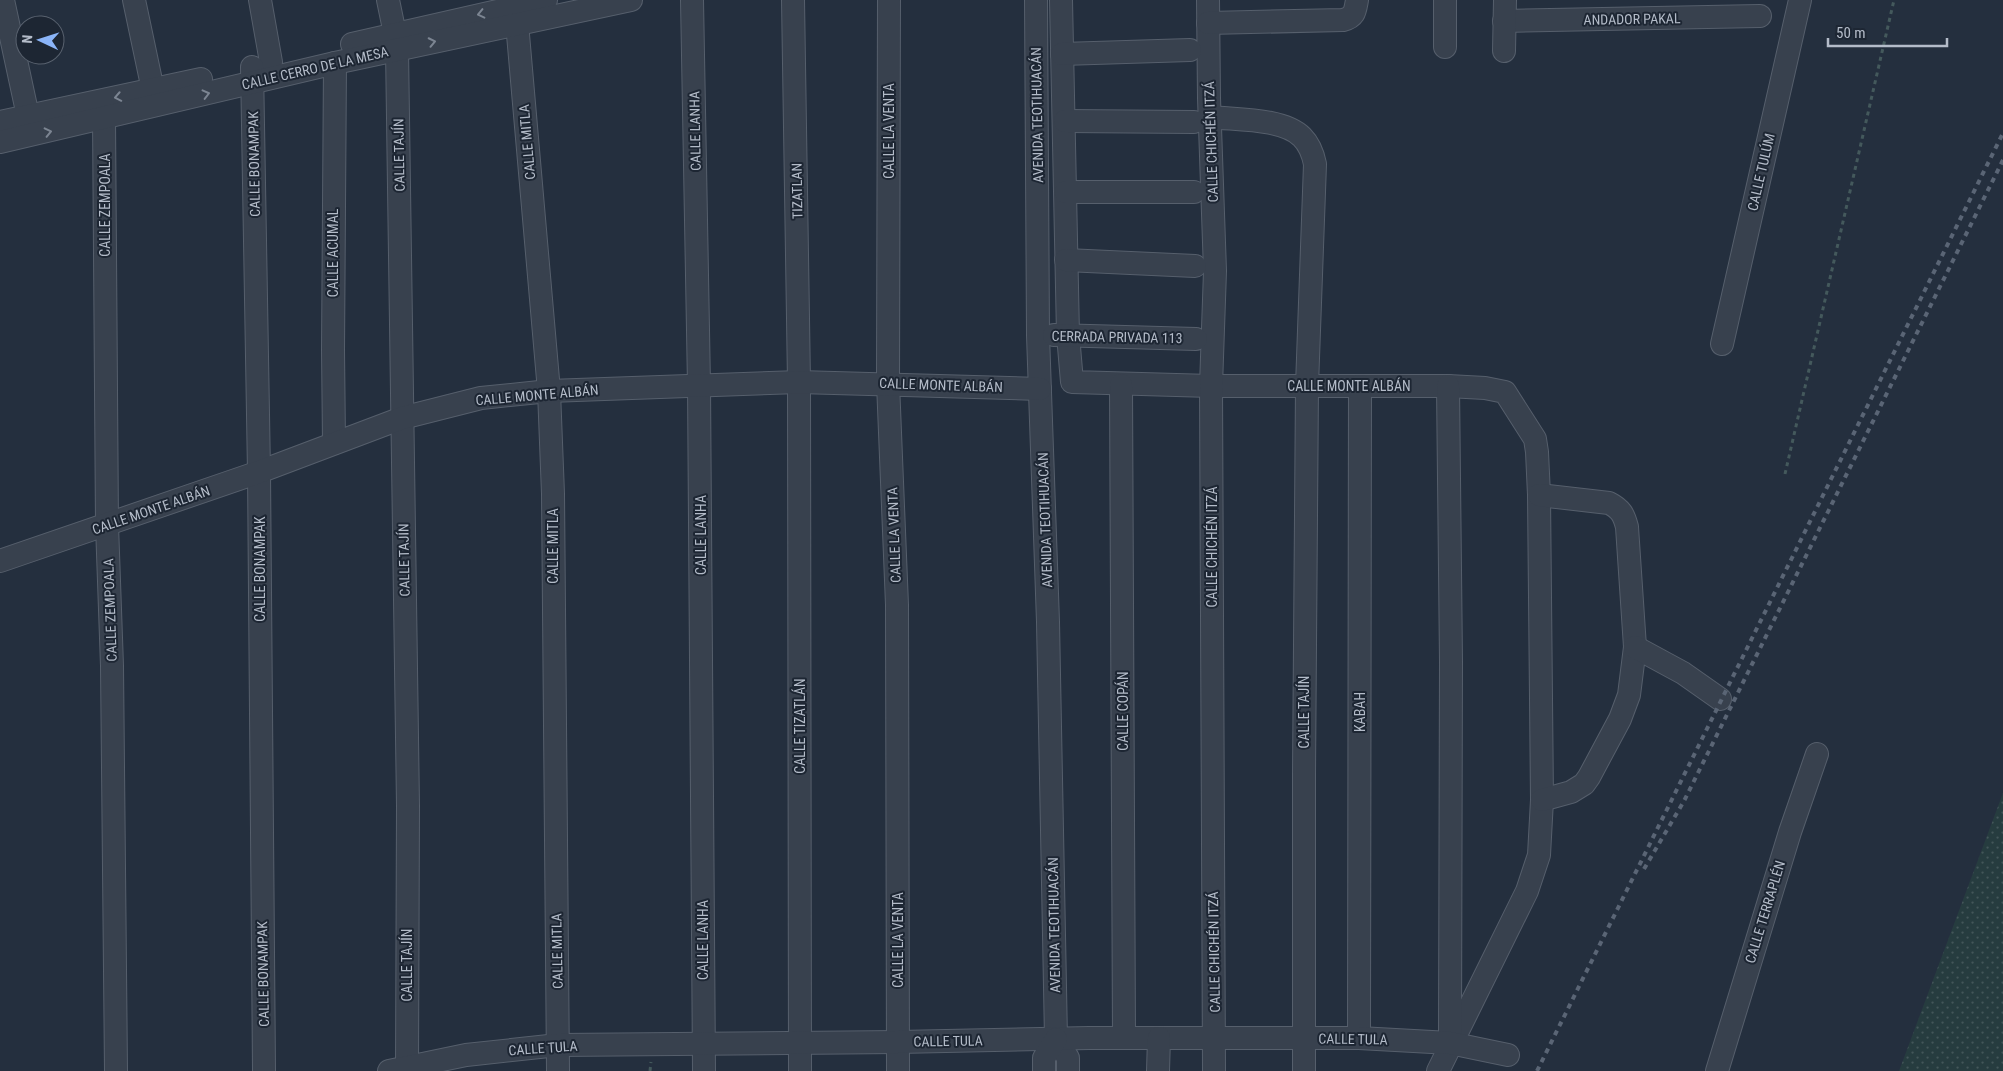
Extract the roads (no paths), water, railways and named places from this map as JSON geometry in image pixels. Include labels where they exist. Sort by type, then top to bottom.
[{"type":"street","points":[[4,0],[28,116]]},
{"type":"street","points":[[134,0],[153,90]]},
{"type":"street","name":"CALLE BONAMPAK","points":[[260,0],[258,71],[259,472],[264,1071]]},
{"type":"street","name":"CALLE TAJÍN","points":[[388,0],[396,42],[408,806],[401,1069]]},
{"type":"street","name":"CALLE CERRO DE LA MESA","points":[[0,122],[396,42],[516,10],[546,0]]},
{"type":"street","name":"CALLE CERRO DE LA MESA","points":[[516,10],[631,0]]},
{"type":"street","name":"CALLE LANHA","points":[[692,0],[700,385],[704,1071]]},
{"type":"street","name":"TIZATLAN","points":[[793,0],[799,382]]},
{"type":"street","name":"CALLE LA VENTA","points":[[889,0],[888,383],[897,605],[898,1071]]},
{"type":"street","name":"AVENIDA TEOTIHUACÁN","points":[[1036,0],[1038,335],[1048,622],[1056,1039]]},
{"type":"street","points":[[1061,0],[1068,335]]},
{"type":"street","name":"CALLE CHICHÉN ITZÁ","points":[[1208,0],[1209,98],[1202,119],[1215,271],[1211,386],[1214,1071]]},
{"type":"street","points":[[1208,23],[1343,20],[1351,18],[1355,12],[1357,0]]},
{"type":"street","points":[[1445,0],[1445,48]]},
{"type":"street","name":"CALLE TULÚM","points":[[1722,344],[1800,0]]},
{"type":"street","name":"CALLE MITLA","points":[[516,10],[549,391],[553,494],[558,1071]]},
{"type":"street","points":[[1504,51],[1505,10]]},
{"type":"street","name":"ANDADOR PAKAL","points":[[1505,10],[1760,16]]},
{"type":"street","name":"CALLE CERRO DE LA MESA","points":[[0,142],[104,118],[258,71],[335,63],[396,42]]},
{"type":"street","points":[[1036,63],[1062,58],[1190,50]]},
{"type":"street","name":"CALLE ACUMAL","points":[[334,442],[335,63]]},
{"type":"street","name":"CALLE ZEMPOALA","points":[[104,118],[107,525],[112,666],[116,1071]]},
{"type":"street","name":"CALLE TAJÍN","points":[[1065,121],[1202,119],[1261,122],[1282,126],[1301,136],[1311,149],[1316,164],[1307,386],[1304,1071]]},
{"type":"street","points":[[1066,192],[1194,192]]},
{"type":"street","points":[[1066,260],[1195,266]]},
{"type":"street","name":"CERRADA PRIVADA 113","points":[[1038,335],[1196,339]]},
{"type":"street","name":"CALLE MONTE ALBÁN","points":[[1068,335],[1072,382],[1121,385],[1211,386],[1448,386],[1485,388],[1505,392],[1535,440],[1539,495]]},
{"type":"street","name":"CALLE MONTE ALBÁN","points":[[0,561],[259,472],[334,442],[402,418],[442,406],[481,398],[549,391],[799,382],[888,383],[1040,389]]},
{"type":"street","name":"CALLE TIZATLÁN","points":[[799,382],[800,1071]]},
{"type":"street","name":"CALLE COPÁN","points":[[1121,385],[1124,1038]]},
{"type":"street","name":"KABAH","points":[[1359,1038],[1360,386]]},
{"type":"street","points":[[1448,386],[1451,662],[1450,1043]]},
{"type":"street","points":[[1438,1071],[1450,1043],[1527,891],[1539,855],[1542,800],[1539,495],[1609,503],[1619,508],[1624,516],[1627,527],[1635,647],[1629,695],[1625,708],[1590,777],[1579,788],[1542,800]]},
{"type":"street","points":[[1635,647],[1683,673],[1720,699]]},
{"type":"street","name":"CALLE TERRAPLÉN","points":[[1716,1071],[1790,832],[1817,754]]},
{"type":"street","name":"CALLE TULA","points":[[401,1069],[466,1055],[558,1045],[1124,1038],[1359,1038],[1450,1043],[1508,1055]]},
{"type":"street","points":[[1158,1071],[1159,1038]]},
{"type":"street","points":[[1044,1071],[1044,1058],[1056,1039],[1068,1058],[1068,1071]]},
{"type":"railway","points":[[1537,1071],[2003,133]]},
{"type":"railway","points":[[1644,869],[1684,801],[2003,160]]}]
